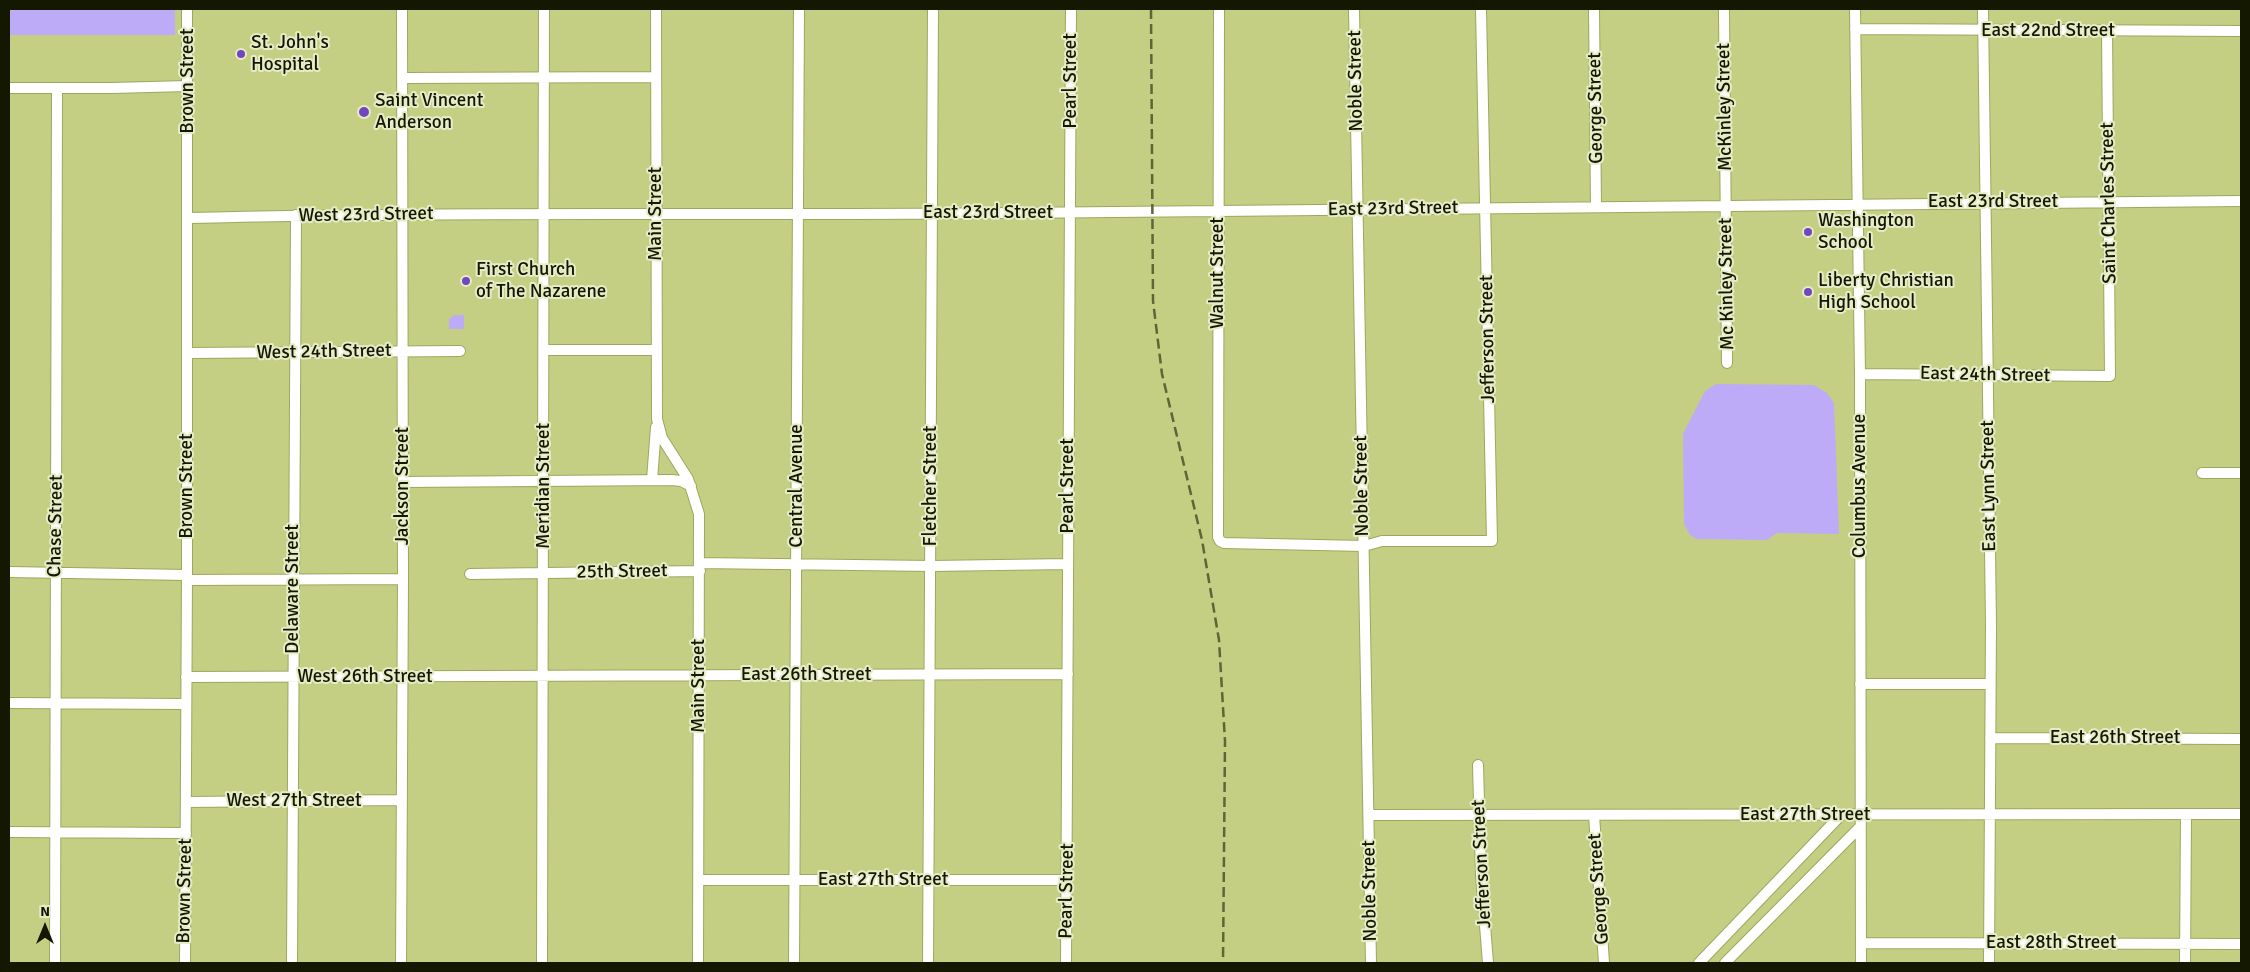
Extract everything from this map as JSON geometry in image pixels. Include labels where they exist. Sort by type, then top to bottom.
[{"type":"street","name":"Brown Street","points":[[185,963],[187,9]]},
{"type":"street","name":"Jackson Street","points":[[401,963],[404,215],[402,9]]},
{"type":"street","name":"Meridian Street","points":[[542,963],[544,9]]},
{"type":"street","name":"Main Street","points":[[652,480],[657,419],[656,9]]},
{"type":"street","name":"Central Avenue","points":[[794,963],[799,9]]},
{"type":"street","name":"Fletcher Street","points":[[928,963],[930,880],[933,9]]},
{"type":"street","name":"Pearl Street","points":[[1066,963],[1071,9]]},
{"type":"street","name":"Walnut Street","points":[[1219,9],[1218,537],[1220,541],[1224,542],[1364,546]]},
{"type":"street","name":"Noble Street","points":[[1354,9],[1371,963]]},
{"type":"street","name":"Jefferson Street","points":[[1364,546],[1382,541],[1492,541],[1487,259],[1483,207],[1481,9]]},
{"type":"street","name":"George Street","points":[[1594,9],[1596,207]]},
{"type":"street","name":"McKinley Street","points":[[1724,9],[1726,204]]},
{"type":"street","name":"Columbus Avenue","points":[[1855,9],[1860,374],[1861,963]]},
{"type":"street","name":"East Lynn Street","points":[[1983,9],[1990,684],[1989,963]]},
{"type":"street","name":"East 22nd Street","points":[[1855,29],[2241,31]]},
{"type":"street","name":"Saint Charles Street","points":[[2108,31],[2110,376]]},
{"type":"street","points":[[403,78],[656,77]]},
{"type":"street","points":[[9,88],[56,89],[188,86]]},
{"type":"street","name":"Chase Street","points":[[55,963],[54,703],[58,346],[56,89]]},
{"type":"street","name":"East 23rd Street","points":[[544,213],[932,214],[1726,204],[2241,201]]},
{"type":"street","name":"Mc Kinley Street","points":[[1726,204],[1728,363]]},
{"type":"street","name":"West 23rd Street","points":[[188,218],[544,213]]},
{"type":"street","name":"Delaware Street","points":[[292,963],[296,215]]},
{"type":"street","name":"West 24th Street","points":[[187,353],[460,350]]},
{"type":"street","points":[[544,350],[657,350]]},
{"type":"street","name":"East 24th Street","points":[[1860,374],[2110,376]]},
{"type":"street","name":"Main Street","points":[[657,419],[662,438],[691,486],[699,514],[698,963]]},
{"type":"street","points":[[2202,473],[2241,473]]},
{"type":"street","points":[[403,482],[676,480],[691,486]]},
{"type":"street","name":"25th Street","points":[[470,574],[797,564],[931,566],[1068,564]]},
{"type":"street","points":[[9,572],[293,579],[403,579]]},
{"type":"street","name":"East 26th Street","points":[[544,676],[1068,674]]},
{"type":"street","name":"West 26th Street","points":[[186,677],[544,676]]},
{"type":"street","points":[[1860,684],[1990,684]]},
{"type":"street","points":[[9,703],[186,704]]},
{"type":"street","name":"East 26th Street","points":[[1990,738],[2241,739]]},
{"type":"street","name":"Jefferson Street","points":[[1478,765],[1481,875],[1488,963]]},
{"type":"street","name":"West 27th Street","points":[[186,802],[402,800]]},
{"type":"street","points":[[2185,963],[2186,814]]},
{"type":"street","name":"East 27th Street","points":[[1368,815],[2241,814]]},
{"type":"street","name":"George Street","points":[[1594,815],[1604,963]]},
{"type":"street","points":[[1699,963],[1841,815]]},
{"type":"street","points":[[1725,963],[1860,827]]},
{"type":"street","points":[[9,832],[186,833]]},
{"type":"street","name":"East 27th Street","points":[[699,880],[1067,880]]},
{"type":"street","name":"East 28th Street","points":[[1861,943],[2241,944]]},
{"type":"shaded area","points":[[9,9],[175,9],[175,35],[9,35]]},
{"type":"shaded area","points":[[454,315],[464,315],[464,329],[449,329],[449,319]]},
{"type":"shaded area","points":[[1716,384],[1814,385],[1827,393],[1834,403],[1839,534],[1777,533],[1767,540],[1697,539],[1690,535],[1684,524],[1683,434],[1705,391]]},
{"type":"railway","points":[[1151,9],[1153,301],[1162,374],[1202,540],[1219,640],[1225,741],[1223,963]]},
{"type":"place","name":"St. John's Hospital","points":[[241,54]]},
{"type":"place","name":"Saint Vincent Anderson","points":[[364,112]]},
{"type":"place","name":"Washington School","points":[[1808,232]]},
{"type":"place","name":"First Church of The Nazarene","points":[[466,281]]},
{"type":"place","name":"Liberty Christian High School","points":[[1808,292]]}]
